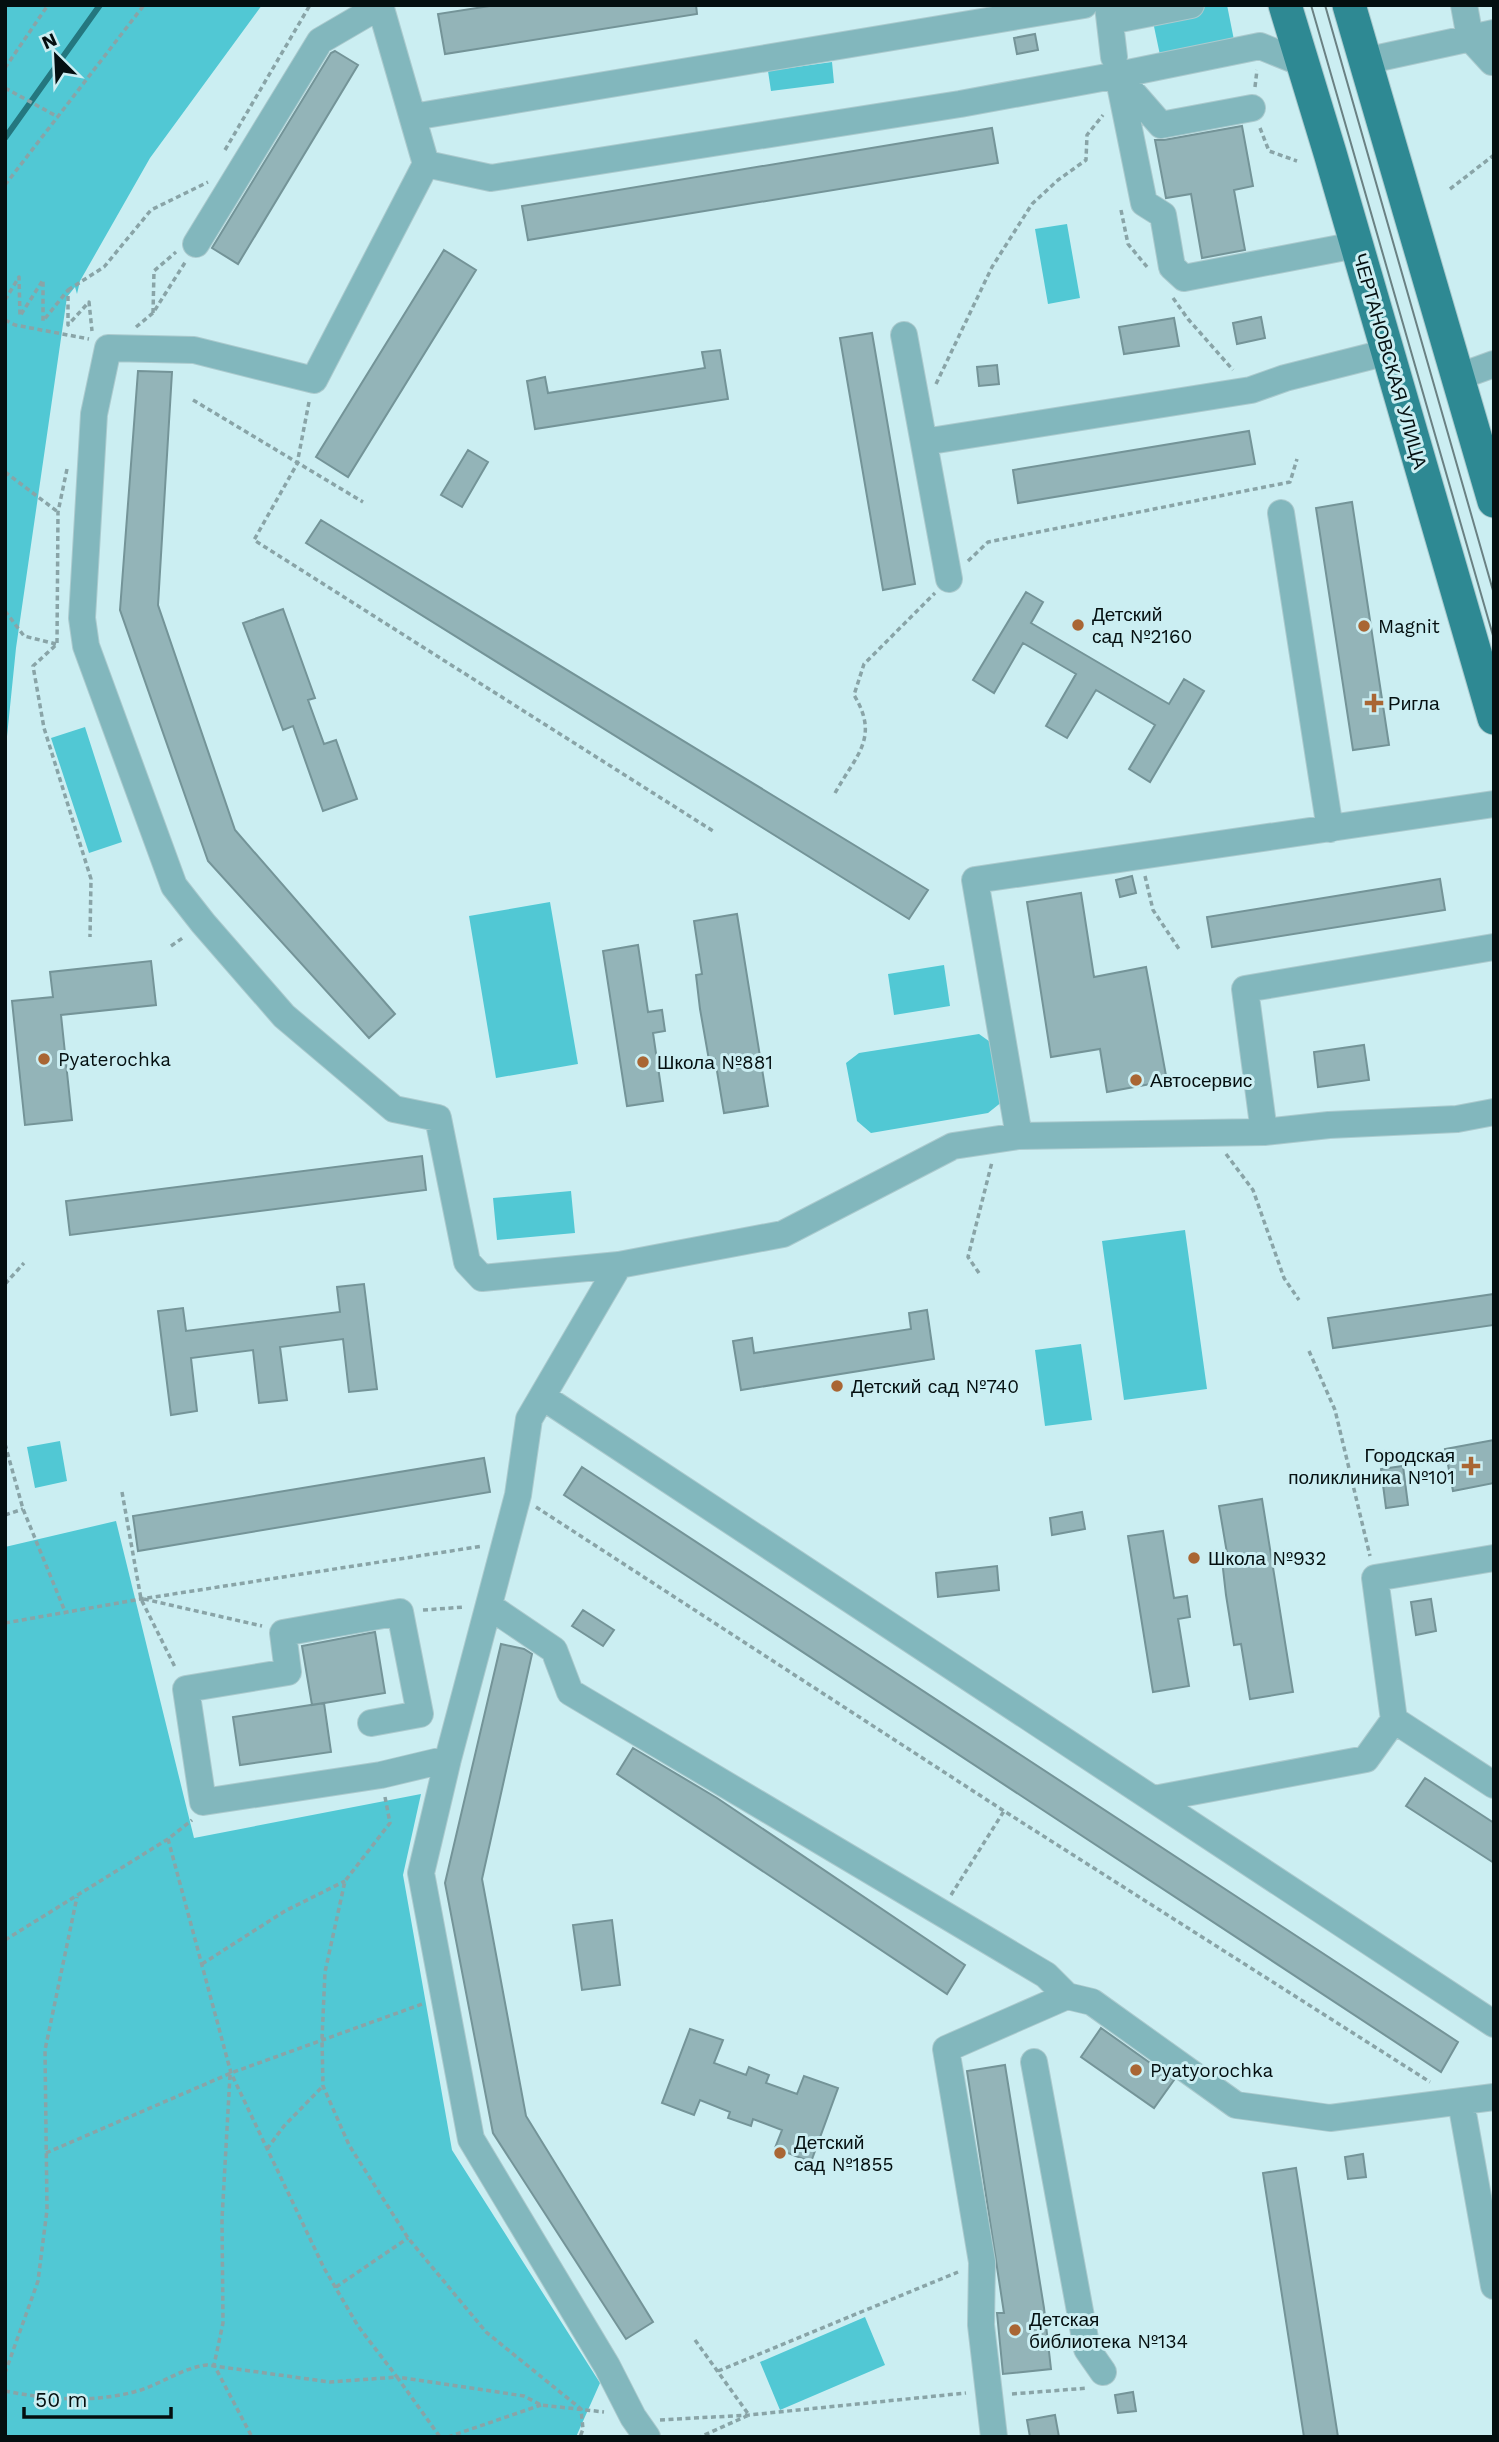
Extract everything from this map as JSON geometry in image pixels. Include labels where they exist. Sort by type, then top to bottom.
[{"type":"main road","name":"ЧЕРТАНОВСКАЯ УЛИЦА","points":[[1285,5],[1494,718]]},
{"type":"main road","points":[[1349,5],[1494,501]]},
{"type":"lane","points":[[413,117],[1084,5]]},
{"type":"lane","points":[[1191,5],[1109,13],[1116,66],[1144,202],[1163,215],[1172,267],[1184,278],[1356,245]]},
{"type":"lane","points":[[1464,5],[1494,62]]},
{"type":"lane","points":[[196,244],[320,41],[380,6],[426,164],[314,380],[194,350],[108,348],[94,414],[82,618],[86,646],[174,886],[284,1016],[394,1109],[438,1118],[467,1262],[482,1278],[619,1265],[783,1234],[953,1146],[1019,1136],[1264,1132],[1329,1125],[1457,1119],[1494,1112]]},
{"type":"lane","points":[[1365,61],[1482,36]]},
{"type":"lane","points":[[426,164],[491,178],[960,104],[1116,66],[1259,46],[1302,63]]},
{"type":"lane","points":[[1116,66],[1161,125],[1252,108]]},
{"type":"lane","points":[[904,335],[949,579]]},
{"type":"lane","points":[[922,430],[1251,390],[1285,378],[1388,352]]},
{"type":"lane","points":[[1458,377],[1494,364]]},
{"type":"lane","points":[[1282,513],[1330,830]]},
{"type":"lane","points":[[1019,1136],[975,880],[1494,804]]},
{"type":"lane","points":[[1264,1132],[1245,989],[1494,947]]},
{"type":"lane","points":[[619,1265],[529,1419],[518,1495],[448,1759],[421,1873],[471,2138],[607,2366],[640,2427]]},
{"type":"lane","points":[[543,1397],[1494,2024]]},
{"type":"lane","points":[[1154,1799],[1366,1759],[1394,1720],[1375,1578],[1494,1558]]},
{"type":"lane","points":[[489,1606],[554,1650],[570,1692],[939,1914],[1046,1975],[1067,1996],[1092,2002],[1237,2105],[1330,2118],[1494,2097]]},
{"type":"lane","points":[[420,1714],[400,1612],[283,1633],[288,1672],[186,1689],[203,1802],[381,1775],[448,1759]]},
{"type":"lane","points":[[371,1723],[463,1706]]},
{"type":"lane","points":[[1394,1720],[1494,1785]]},
{"type":"lane","points":[[994,2437],[977,2392],[982,2262],[946,2049],[1067,1996]]},
{"type":"lane","points":[[1034,2062],[1087,2349],[1099,2380]]},
{"type":"lane","points":[[1461,2102],[1494,2286]]},
{"type":"path","points":[[5,68],[48,5]]},
{"type":"path","points":[[5,185],[144,5]]},
{"type":"path","points":[[223,155],[310,5]]},
{"type":"path","points":[[1259,46],[1252,108],[1269,151],[1297,161]]},
{"type":"path","points":[[922,430],[992,267],[1032,204],[1058,180],[1086,160],[1087,135],[1103,115],[1116,66]]},
{"type":"path","points":[[5,88],[58,117]]},
{"type":"path","points":[[1450,189],[1494,155]]},
{"type":"path","points":[[5,299],[19,277],[20,316],[43,280],[43,321],[68,290],[104,267],[151,210],[212,180]]},
{"type":"path","points":[[153,313],[196,244]]},
{"type":"path","points":[[68,290],[68,326],[89,302],[92,326]]},
{"type":"path","points":[[1188,319],[1251,390]]},
{"type":"path","points":[[5,320],[15,325],[93,340]]},
{"type":"path","points":[[314,380],[297,464],[254,540],[713,831]]},
{"type":"path","points":[[193,400],[363,502]]},
{"type":"path","points":[[835,793],[867,736],[864,711],[854,695],[864,664],[988,542],[1290,482],[1297,459]]},
{"type":"path","points":[[5,472],[58,512]]},
{"type":"path","points":[[5,611],[24,636],[66,646]]},
{"type":"path","points":[[1140,856],[1153,910],[1179,949]]},
{"type":"path","points":[[1210,1133],[1253,1190],[1284,1278],[1300,1300]]},
{"type":"path","points":[[979,1273],[968,1257],[992,1162],[1019,1136]]},
{"type":"path","points":[[5,1284],[23,1264]]},
{"type":"path","points":[[1309,1350],[1335,1410],[1375,1578]]},
{"type":"path","points":[[5,1444],[23,1509],[66,1614]]},
{"type":"path","points":[[121,1492],[142,1599],[186,1689]]},
{"type":"path","points":[[518,1495],[1004,1811],[1461,2102]]},
{"type":"path","points":[[5,1516],[23,1509]]},
{"type":"path","points":[[5,1623],[505,1542]]},
{"type":"path","points":[[142,1599],[252,1622],[283,1633]]},
{"type":"path","points":[[400,1612],[489,1606]]},
{"type":"path","points":[[202,1964],[285,1912],[345,1881],[390,1823],[381,1775]]},
{"type":"path","points":[[5,1940],[167,1839],[197,1816],[203,1802]]},
{"type":"path","points":[[939,1914],[1004,1811]]},
{"type":"path","points":[[167,1839],[230,2073],[324,2268],[358,2326],[440,2437]]},
{"type":"path","points":[[345,1881],[325,1972],[323,2086],[349,2145],[408,2238],[486,2332],[581,2409],[583,2429],[580,2437]]},
{"type":"path","points":[[5,2373],[38,2281],[47,2210],[45,2050],[77,1897]]},
{"type":"path","points":[[46,2153],[230,2073],[444,1996]]},
{"type":"path","points":[[230,2073],[222,2219],[223,2323],[214,2365],[252,2437]]},
{"type":"path","points":[[267,2149],[284,2126],[323,2086]]},
{"type":"path","points":[[336,2287],[408,2238]]},
{"type":"path","points":[[718,2371],[982,2262]]},
{"type":"path","points":[[695,2340],[749,2415]]},
{"type":"path","points":[[5,2391],[28,2396],[82,2400],[141,2389],[191,2367],[214,2365],[330,2382],[397,2376],[524,2396],[541,2405],[581,2409]]},
{"type":"path","points":[[640,2427],[656,2420],[749,2415],[977,2392],[1001,2395],[1099,2380]]},
{"type":"path","points":[[448,2437],[541,2405]]},
{"type":"path","points":[[700,2437],[749,2415]]},
{"type":"shaded area","points":[[5,5],[262,5],[150,158],[80,281],[77,294],[75,287],[67,297],[16,648],[5,756]]},
{"type":"shaded area","points":[[1211,5],[1227,5],[1234,40],[1160,55],[1152,17]]},
{"type":"shaded area","points":[[832,62],[834,83],[771,91],[768,71]]},
{"type":"shaded area","points":[[1067,224],[1080,298],[1048,304],[1035,229]]},
{"type":"shaded area","points":[[85,727],[122,842],[89,853],[51,738]]},
{"type":"shaded area","points":[[550,902],[578,1064],[496,1078],[469,916]]},
{"type":"shaded area","points":[[944,965],[950,1006],[894,1015],[888,974]]},
{"type":"shaded area","points":[[979,1034],[993,1044],[1003,1101],[988,1113],[871,1133],[857,1121],[846,1063],[859,1053]]},
{"type":"shaded area","points":[[571,1191],[575,1233],[497,1240],[493,1198]]},
{"type":"shaded area","points":[[1185,1230],[1207,1389],[1124,1400],[1102,1241]]},
{"type":"shaded area","points":[[1081,1344],[1092,1420],[1045,1426],[1035,1350]]},
{"type":"shaded area","points":[[60,1441],[67,1481],[35,1488],[27,1447]]},
{"type":"shaded area","points":[[116,1521],[194,1838],[421,1794],[403,1875],[452,2150],[600,2383],[576,2437],[5,2437],[5,1547]]},
{"type":"shaded area","points":[[865,2317],[885,2365],[780,2410],[760,2362]]},
{"type":"building","points":[[496,5],[696,5],[697,14],[445,54],[438,14]]},
{"type":"building","points":[[1035,34],[1038,50],[1017,54],[1014,38]]},
{"type":"building","points":[[335,51],[358,65],[238,264],[212,248],[331,53]]},
{"type":"building","points":[[1242,126],[1253,186],[1234,190],[1245,250],[1202,258],[1191,194],[1166,198],[1155,140]]},
{"type":"building","points":[[992,128],[998,163],[528,240],[522,206]]},
{"type":"building","points":[[444,250],[476,270],[348,477],[316,457]]},
{"type":"building","points":[[1261,317],[1265,338],[1237,344],[1233,323]]},
{"type":"building","points":[[1174,318],[1179,346],[1124,354],[1119,327]]},
{"type":"building","points":[[872,333],[915,584],[883,590],[840,338]]},
{"type":"building","points":[[720,350],[728,399],[535,429],[527,381],[545,377],[548,393],[705,368],[702,352]]},
{"type":"building","points":[[997,365],[999,384],[979,386],[977,367]]},
{"type":"building","points":[[138,371],[172,372],[158,605],[235,830],[395,1014],[369,1038],[208,861],[120,610]]},
{"type":"building","points":[[1249,431],[1255,464],[1018,503],[1013,470]]},
{"type":"building","points":[[468,450],[488,462],[462,507],[441,495]]},
{"type":"building","points":[[1352,502],[1389,745],[1353,750],[1316,508]]},
{"type":"building","points":[[321,520],[928,890],[909,919],[306,543]]},
{"type":"building","points":[[1026,592],[1043,602],[1031,623],[1169,704],[1184,679],[1204,691],[1150,782],[1129,769],[1155,725],[1096,690],[1067,738],[1046,726],[1076,674],[1023,643],[994,693],[973,680]]},
{"type":"building","points":[[283,609],[315,698],[308,700],[324,744],[336,740],[357,799],[323,811],[293,726],[283,730],[243,623]]},
{"type":"building","points":[[1132,876],[1136,893],[1120,897],[1116,880]]},
{"type":"building","points":[[1440,879],[1445,910],[1212,947],[1207,917]]},
{"type":"building","points":[[1081,893],[1094,977],[1146,967],[1167,1081],[1107,1092],[1100,1049],[1051,1057],[1027,902]]},
{"type":"building","points":[[737,914],[768,1106],[724,1113],[715,1059],[709,1060],[700,1009],[696,975],[702,974],[694,921]]},
{"type":"building","points":[[638,945],[648,1012],[662,1010],[665,1031],[653,1033],[663,1101],[627,1106],[603,951]]},
{"type":"building","points":[[151,961],[156,1005],[61,1015],[72,1120],[25,1125],[12,1001],[53,997],[50,972]]},
{"type":"building","points":[[1364,1045],[1369,1080],[1318,1087],[1314,1052]]},
{"type":"building","points":[[422,1156],[426,1190],[70,1235],[66,1201]]},
{"type":"building","points":[[364,1284],[377,1389],[349,1392],[343,1339],[280,1347],[287,1400],[259,1403],[253,1350],[191,1358],[197,1411],[171,1415],[158,1311],[183,1308],[186,1331],[340,1312],[337,1287]]},
{"type":"building","points":[[1494,1294],[1494,1325],[1333,1348],[1328,1318]]},
{"type":"building","points":[[927,1310],[934,1359],[741,1390],[733,1341],[752,1338],[754,1353],[911,1329],[909,1313]]},
{"type":"building","name":"Городская поликлиника №101","points":[[1494,1440],[1494,1483],[1453,1491],[1445,1449]]},
{"type":"building","points":[[484,1458],[490,1492],[138,1551],[133,1516]]},
{"type":"building","points":[[1403,1466],[1408,1505],[1386,1508],[1381,1469]]},
{"type":"building","points":[[582,1467],[1458,2042],[1441,2072],[564,1495]]},
{"type":"building","points":[[1262,1499],[1293,1692],[1250,1699],[1241,1644],[1234,1645],[1222,1560],[1228,1559],[1219,1506]]},
{"type":"building","points":[[1082,1512],[1085,1529],[1052,1535],[1050,1518]]},
{"type":"building","points":[[1163,1531],[1174,1598],[1187,1596],[1190,1617],[1178,1619],[1189,1686],[1153,1692],[1128,1536]]},
{"type":"building","points":[[997,1566],[999,1590],[938,1597],[936,1573]]},
{"type":"building","points":[[1431,1599],[1436,1631],[1416,1635],[1411,1602]]},
{"type":"building","points":[[583,1610],[614,1630],[603,1646],[572,1626]]},
{"type":"building","points":[[375,1632],[385,1693],[312,1705],[302,1646]]},
{"type":"building","points":[[501,1644],[524,1649],[532,1654],[482,1879],[526,2116],[653,2322],[626,2339],[493,2133],[445,1883]]},
{"type":"building","points":[[324,1703],[331,1752],[240,1765],[233,1717]]},
{"type":"building","points":[[633,1748],[717,1798],[965,1965],[947,1994],[617,1774]]},
{"type":"building","points":[[1425,1778],[1494,1823],[1494,1863],[1406,1806]]},
{"type":"building","points":[[612,1920],[620,1985],[582,1990],[573,1925]]},
{"type":"building","points":[[1101,2028],[1174,2080],[1154,2108],[1081,2057]]},
{"type":"building","points":[[690,2029],[723,2040],[714,2063],[746,2075],[749,2067],[769,2075],[766,2083],[797,2094],[804,2076],[838,2088],[811,2162],[775,2148],[782,2130],[753,2119],[751,2126],[728,2118],[730,2112],[700,2100],[694,2115],[662,2103]]},
{"type":"building","points":[[1005,2065],[1044,2308],[1051,2369],[1003,2374],[997,2313],[1004,2313],[967,2071]]},
{"type":"building","points":[[1363,2154],[1366,2177],[1348,2179],[1345,2157]]},
{"type":"building","points":[[1296,2168],[1338,2437],[1304,2437],[1263,2173]]},
{"type":"building","points":[[1133,2392],[1136,2411],[1118,2413],[1115,2395]]},
{"type":"building","points":[[1055,2415],[1059,2437],[1030,2437],[1027,2420]]},
{"type":"waterway","points":[[5,138],[100,5]]},
{"type":"tram line","points":[[1311,5],[1494,639]]},
{"type":"tram line","points":[[1325,5],[1494,594]]},
{"type":"place","name":"Детский сад №2160","points":[[1078,625]]},
{"type":"place","name":"Magnit","points":[[1364,626]]},
{"type":"place","name":"Ригла","points":[[1374,703]]},
{"type":"place","name":"Pyaterochka","points":[[44,1059]]},
{"type":"place","name":"Школа №881","points":[[643,1062]]},
{"type":"place","name":"Автосервис","points":[[1136,1080]]},
{"type":"place","name":"Детский сад №740","points":[[837,1386]]},
{"type":"place","name":"Городская поликлиника №101","points":[[1471,1466]]},
{"type":"place","name":"Школа №932","points":[[1194,1558]]},
{"type":"place","name":"Pyatyorochka","points":[[1136,2070]]},
{"type":"place","name":"Детский сад №1855","points":[[780,2153]]},
{"type":"place","name":"Детская библиотека №134","points":[[1015,2330]]}]
